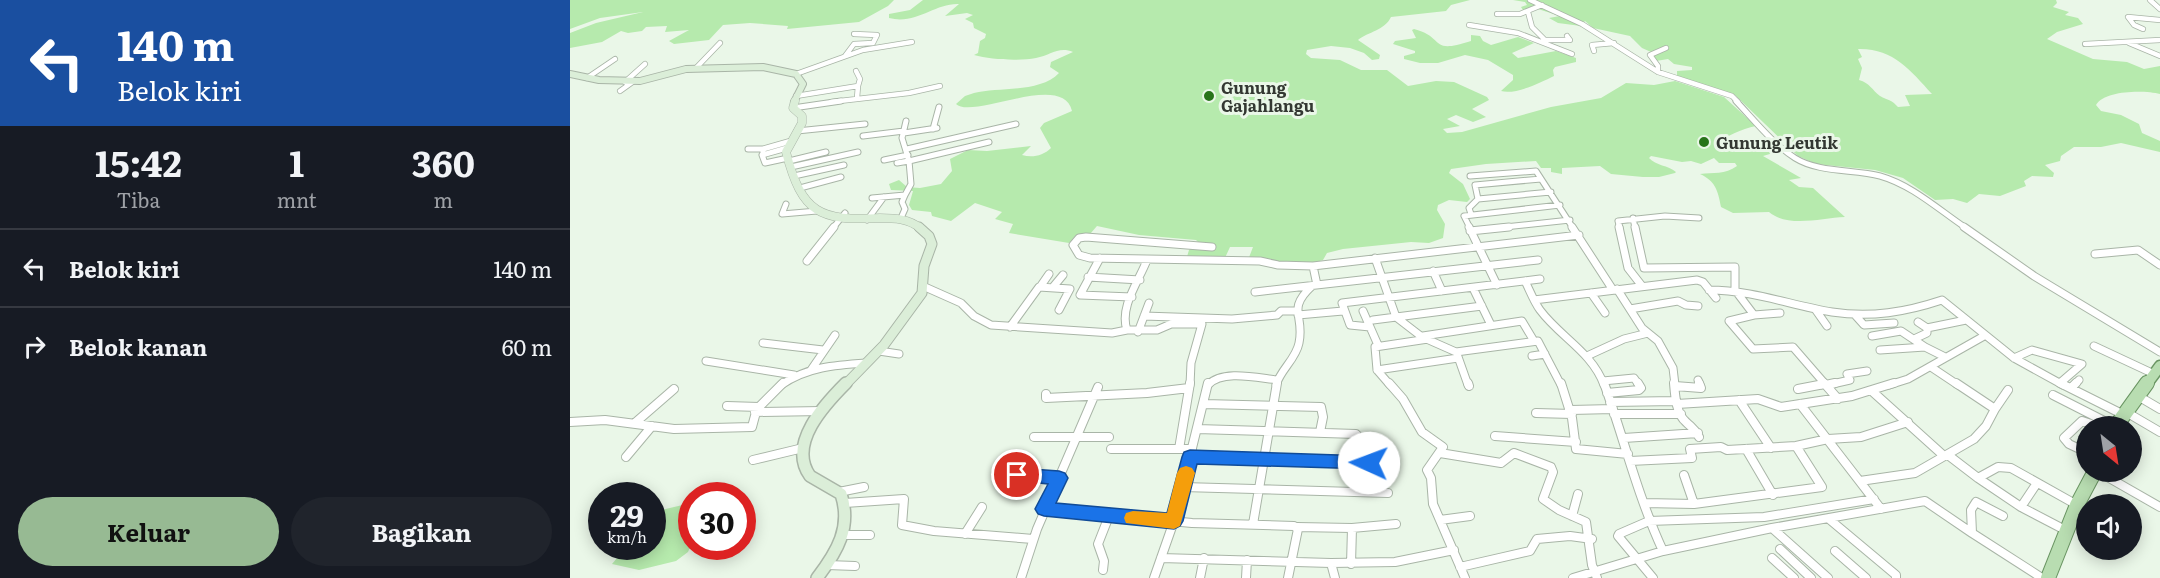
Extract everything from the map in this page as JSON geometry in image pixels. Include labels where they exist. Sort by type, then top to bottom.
[{"type":"main road","points":[[2125,414],[2157,370]]},
{"type":"main road","points":[[2048,578],[2076,508]]},
{"type":"street","points":[[1530,0],[1592,30],[1658,72],[1732,96],[1766,132],[1796,159],[1818,166],[1880,176],[1904,185],[2034,276],[2160,352]]},
{"type":"street","points":[[2150,0],[2160,9]]},
{"type":"street","points":[[1497,14],[1528,12],[1542,5]]},
{"type":"street","points":[[1528,12],[1532,27],[1542,40]]},
{"type":"street","points":[[2143,29],[2134,25],[2128,17],[2160,20]]},
{"type":"street","points":[[1568,24],[1572,19]]},
{"type":"street","points":[[1469,25],[1504,30],[1542,40],[1572,54]]},
{"type":"street","points":[[1587,35],[1592,30]]},
{"type":"street","points":[[845,56],[854,44],[873,43],[877,35],[854,34]]},
{"type":"street","points":[[1542,40],[1569,40],[1567,36]]},
{"type":"street","points":[[2085,44],[2160,40]]},
{"type":"street","points":[[570,74],[625,82],[648,80],[676,71],[696,68],[763,67],[796,75],[875,47],[912,42]]},
{"type":"street","points":[[2126,42],[2160,56]]},
{"type":"street","points":[[696,68],[720,43]]},
{"type":"street","points":[[1594,51],[1592,45],[1614,43]]},
{"type":"street","points":[[875,47],[878,55]]},
{"type":"street","points":[[1658,72],[1658,66],[1650,55],[1666,48]]},
{"type":"street","points":[[587,78],[615,59]]},
{"type":"street","points":[[625,82],[645,64]]},
{"type":"street","points":[[854,106],[860,79],[856,71]]},
{"type":"street","points":[[793,108],[796,96],[803,84],[796,75]]},
{"type":"street","points":[[620,91],[634,81]]},
{"type":"street","points":[[796,96],[858,86]]},
{"type":"street","points":[[793,108],[940,87]]},
{"type":"street","points":[[863,136],[935,128],[939,107]]},
{"type":"street","points":[[793,108],[803,118],[790,158],[800,188],[817,211]]},
{"type":"street","points":[[901,218],[905,209],[902,202],[911,184],[908,155],[902,138],[906,121]]},
{"type":"street","points":[[797,131],[865,124]]},
{"type":"street","points":[[897,164],[908,155],[936,143],[1016,124]]},
{"type":"street","points":[[884,160],[908,155],[938,154],[989,142]]},
{"type":"street","points":[[936,143],[938,154]]},
{"type":"street","points":[[748,149],[790,158],[844,165]]},
{"type":"street","points":[[763,152],[764,163],[828,152],[858,152]]},
{"type":"street","points":[[1470,176],[1534,170],[1615,289],[1648,333],[1658,340],[1673,368],[1676,403],[1685,422],[1693,426],[1698,435],[1624,438]]},
{"type":"street","points":[[800,188],[841,177]]},
{"type":"street","points":[[1478,199],[1474,186],[1541,179]]},
{"type":"street","points":[[1471,214],[1469,208],[1478,199],[1551,192]]},
{"type":"street","points":[[872,198],[905,195]]},
{"type":"street","points":[[867,220],[884,197]]},
{"type":"street","points":[[786,204],[782,214],[817,211],[867,220],[901,218],[918,224],[932,241],[923,266],[925,286],[879,351],[822,411],[803,448],[808,474],[839,492],[845,503],[844,535],[817,578]]},
{"type":"street","points":[[1497,285],[1463,217],[1471,214],[1560,205]]},
{"type":"street","points":[[807,261],[842,216]]},
{"type":"street","points":[[1642,286],[1628,268],[1618,222],[1633,218],[1680,216],[1700,218]]},
{"type":"street","points":[[1633,218],[1646,270],[1735,267],[1735,289],[1754,315]]},
{"type":"street","points":[[1470,231],[1570,220]]},
{"type":"street","points":[[1212,247],[1086,237],[1079,238],[1073,245],[1083,257],[1260,261],[1278,265],[1312,266],[1579,235]]},
{"type":"street","points":[[2095,254],[2138,250],[2160,265]]},
{"type":"street","points":[[1100,258],[1088,277],[1081,295],[1132,297]]},
{"type":"street","points":[[1375,258],[1396,317],[1425,338],[1457,355],[1469,386]]},
{"type":"street","points":[[1126,330],[1123,319],[1147,260]]},
{"type":"street","points":[[1255,292],[1538,260]]},
{"type":"street","points":[[1312,266],[1315,286]]},
{"type":"street","points":[[1433,271],[1442,291]]},
{"type":"street","points":[[1010,327],[1049,274]]},
{"type":"street","points":[[1053,287],[1063,276]]},
{"type":"street","points":[[1088,277],[1140,280]]},
{"type":"street","points":[[1482,306],[1396,317],[1352,327],[1341,305],[1388,297],[1540,279]]},
{"type":"street","points":[[1534,300],[1697,280],[1703,282],[1716,298]]},
{"type":"street","points":[[1525,281],[1534,300],[1555,327],[1587,356],[1603,381],[1645,503],[1648,521],[1663,551]]},
{"type":"street","points":[[925,286],[961,303],[974,316],[986,323],[1010,327],[1061,328],[1106,333],[1126,330],[1138,332],[1160,330],[1173,324],[1202,324],[1191,360],[1190,388],[1179,449]]},
{"type":"street","points":[[1040,286],[1070,290],[1059,310]]},
{"type":"street","points":[[1253,524],[1261,489],[1278,380],[1299,344],[1298,299],[1315,286]]},
{"type":"street","points":[[1473,288],[1491,325]]},
{"type":"street","points":[[1709,290],[1735,289],[1815,309],[1855,315],[1896,314],[1942,300],[2014,358],[2160,432]]},
{"type":"street","points":[[1591,293],[1605,313]]},
{"type":"street","points":[[1630,309],[1678,301],[1686,305],[1698,306]]},
{"type":"street","points":[[1138,332],[1149,303]]},
{"type":"street","points":[[1815,309],[1827,326]]},
{"type":"street","points":[[1144,316],[1232,319],[1278,315],[1281,311],[1297,313],[1343,311]]},
{"type":"street","points":[[1363,311],[1371,323],[1378,345]]},
{"type":"street","points":[[1780,313],[1754,315],[1730,321],[1752,348],[1793,346],[1838,399]]},
{"type":"street","points":[[1855,315],[1864,325],[1894,323]]},
{"type":"street","points":[[1918,322],[1927,328],[1966,320]]},
{"type":"street","points":[[1465,578],[1433,504],[1431,478],[1427,470],[1440,453],[1442,446],[1422,432],[1403,399],[1377,370],[1374,351],[1378,345],[1522,321],[1534,341]]},
{"type":"street","points":[[1914,339],[1927,333],[1927,328]]},
{"type":"street","points":[[1872,336],[1898,331],[1946,357]]},
{"type":"street","points":[[1587,356],[1624,339],[1648,333]]},
{"type":"street","points":[[811,370],[836,335]]},
{"type":"street","points":[[1536,413],[1571,412],[1611,405],[1758,399],[1777,407],[1838,399],[1873,392],[1908,379],[1984,336]]},
{"type":"street","points":[[1377,370],[1538,341],[1559,376],[1571,412],[1578,450],[1629,457],[1692,458],[1690,449],[1721,447],[1727,450],[1796,446],[1828,439],[1861,437],[1908,422]]},
{"type":"street","points":[[763,343],[824,350]]},
{"type":"street","points":[[2094,346],[2157,370]]},
{"type":"street","points":[[1880,350],[1904,348],[1915,351],[1925,347]]},
{"type":"street","points":[[2014,358],[2032,350],[2082,364],[2060,383]]},
{"type":"street","points":[[879,351],[899,354]]},
{"type":"street","points":[[1532,356],[1545,354]]},
{"type":"street","points":[[706,361],[794,375]]},
{"type":"street","points":[[570,422],[600,419],[672,428],[752,427],[759,410],[776,387],[794,375],[811,370],[866,363]]},
{"type":"street","points":[[1931,367],[1995,409]]},
{"type":"street","points":[[1798,389],[1851,380],[1847,374],[1867,371]]},
{"type":"street","points":[[1154,578],[1174,521],[1209,383],[1215,378],[1278,380]]},
{"type":"street","points":[[1603,381],[1634,378],[1641,388],[1611,405]]},
{"type":"street","points":[[1675,386],[1701,388],[1698,380]]},
{"type":"street","points":[[2071,388],[2079,380]]},
{"type":"street","points":[[1046,394],[1046,398],[1096,390],[1147,393],[1190,388]]},
{"type":"street","points":[[636,422],[674,389]]},
{"type":"street","points":[[1021,578],[1044,509],[1059,478],[1065,459],[1079,435],[1096,390]]},
{"type":"street","points":[[1860,481],[1915,473],[1974,439],[1986,426],[2008,390]]},
{"type":"street","points":[[1873,392],[1946,455],[1978,478],[2021,507],[2067,531]]},
{"type":"street","points":[[2053,395],[2095,416]]},
{"type":"street","points":[[2138,396],[2160,409]]},
{"type":"street","points":[[1739,400],[1771,448]]},
{"type":"street","points":[[1204,404],[1274,404],[1320,407],[1323,417],[1320,432]]},
{"type":"street","points":[[1800,404],[1881,508]]},
{"type":"street","points":[[1611,405],[1681,414]]},
{"type":"street","points":[[727,406],[759,410],[822,411]]},
{"type":"street","points":[[626,457],[652,426]]},
{"type":"street","points":[[2076,427],[2064,438],[2076,447]]},
{"type":"street","points":[[1197,429],[1356,434],[1359,438],[1356,462]]},
{"type":"street","points":[[1034,436],[1109,437]]},
{"type":"street","points":[[1495,436],[1576,442]]},
{"type":"street","points":[[1111,450],[1179,449],[1191,453],[1265,459],[1383,464],[1358,445]]},
{"type":"street","points":[[1645,503],[1694,504],[1773,495],[1822,486],[1796,446]]},
{"type":"street","points":[[753,460],[803,448]]},
{"type":"street","points":[[1746,449],[1773,495]]},
{"type":"street","points":[[1440,453],[1501,463],[1512,453],[1534,459],[1553,470],[1543,500],[1586,522],[1592,539],[1595,574]]},
{"type":"street","points":[[1978,478],[2002,465],[2076,505]]},
{"type":"street","points":[[996,474],[1059,478]]},
{"type":"street","points":[[1684,475],[1694,504]]},
{"type":"street","points":[[2116,482],[2160,507]]},
{"type":"street","points":[[2021,507],[2037,483]]},
{"type":"street","points":[[839,492],[864,487]]},
{"type":"street","points":[[1183,487],[1388,493]]},
{"type":"street","points":[[1572,516],[1578,494]]},
{"type":"street","points":[[845,503],[904,499],[906,503],[901,524],[965,534],[1033,539]]},
{"type":"street","points":[[1653,578],[1618,535],[1648,521],[1764,517],[1874,499]]},
{"type":"street","points":[[1573,578],[1595,574],[1663,551],[1772,528],[1925,501],[2042,578]]},
{"type":"street","points":[[1972,533],[1971,510],[1976,502],[2003,516]]},
{"type":"street","points":[[965,534],[982,507]]},
{"type":"street","points":[[1044,509],[1174,521],[1297,527],[1352,528],[1396,524]]},
{"type":"street","points":[[1103,570],[1104,561],[1097,553],[1096,547],[1109,516]]},
{"type":"street","points":[[1440,520],[1470,516]]},
{"type":"street","points":[[1828,519],[1896,575],[1896,578]]},
{"type":"street","points":[[1288,578],[1297,541],[1297,527]]},
{"type":"street","points":[[1352,528],[1352,564]]},
{"type":"street","points":[[1772,528],[1828,578]]},
{"type":"street","points":[[844,535],[870,536]]},
{"type":"street","points":[[1460,567],[1530,551],[1537,539],[1570,536],[1592,539]]},
{"type":"street","points":[[1780,549],[1811,578]]},
{"type":"street","points":[[1161,558],[1352,564],[1408,560],[1454,550]]},
{"type":"street","points":[[1835,551],[1866,578]]},
{"type":"street","points":[[1200,578],[1204,558]]},
{"type":"street","points":[[1246,578],[1247,560]]},
{"type":"street","points":[[1790,560],[1776,562],[1794,578]]},
{"type":"street","points":[[1331,563],[1335,578]]},
{"type":"street","points":[[827,565],[855,566]]},
{"type":"green space","points":[[570,0],[894,0],[888,6],[859,22],[787,29],[788,26],[750,23],[723,25],[709,40],[674,44],[669,41],[689,30],[665,32],[667,26],[646,27],[642,31],[628,33],[621,31],[602,42],[570,48],[570,33],[596,23],[643,12],[600,18],[570,29]]},
{"type":"green space","points":[[923,0],[1470,0],[1451,5],[1446,11],[1391,17],[1381,28],[1358,40],[1380,55],[1379,59],[1372,60],[1364,53],[1350,48],[1331,46],[1307,50],[1306,54],[1311,58],[1340,60],[1361,70],[1387,70],[1408,86],[1436,81],[1454,82],[1487,97],[1489,100],[1472,109],[1486,117],[1473,122],[1456,115],[1447,119],[1460,126],[1443,129],[1447,133],[1462,132],[1551,107],[1601,98],[1626,83],[1654,85],[1675,81],[1724,97],[1756,126],[1729,136],[1714,145],[1715,148],[1737,150],[1751,143],[1775,146],[1780,151],[1763,156],[1801,178],[1789,180],[1799,187],[1813,188],[1845,217],[1795,221],[1777,217],[1769,212],[1733,213],[1721,207],[1715,187],[1700,174],[1728,171],[1737,166],[1735,163],[1719,163],[1714,158],[1701,164],[1651,156],[1649,158],[1652,161],[1676,172],[1659,177],[1643,177],[1611,174],[1600,166],[1562,168],[1562,174],[1551,172],[1551,168],[1541,168],[1536,161],[1451,169],[1449,173],[1463,184],[1470,199],[1467,202],[1449,200],[1438,205],[1437,210],[1445,224],[1443,238],[1429,243],[1411,242],[1343,249],[1327,253],[1323,260],[1313,263],[1285,264],[1248,260],[1253,247],[1230,247],[1224,260],[1186,260],[1189,250],[1198,242],[1196,240],[1139,235],[1097,226],[1090,234],[1076,235],[1069,243],[1009,233],[1013,224],[995,219],[1002,212],[975,203],[951,221],[932,216],[931,212],[912,210],[909,205],[913,191],[891,190],[889,184],[899,180],[907,187],[920,188],[941,184],[952,171],[950,159],[968,150],[987,151],[1031,146],[1022,155],[1030,156],[1041,155],[1048,151],[1051,148],[1040,128],[1044,123],[1072,111],[1065,100],[1052,95],[1036,95],[980,106],[965,107],[956,104],[965,96],[974,93],[1041,84],[1059,73],[1050,67],[1051,62],[1073,52],[1063,50],[1022,60],[974,55],[978,53],[980,41],[985,38],[986,34],[974,28],[973,23],[965,19],[973,15],[967,13],[945,16],[959,4],[941,7],[908,19],[889,18],[889,14],[910,10]]},
{"type":"green space","points":[[1513,0],[2056,0],[2057,3],[2053,7],[2069,12],[2065,15],[2078,18],[2083,24],[2057,32],[2047,39],[2093,59],[2127,62],[2144,69],[2160,66],[2160,94],[2125,92],[2108,96],[2096,105],[2101,111],[2121,115],[2139,124],[2142,133],[2160,141],[2160,152],[2121,143],[2101,147],[2074,147],[2061,156],[2060,161],[2045,165],[2054,173],[2053,177],[2032,176],[2024,181],[2026,186],[2000,196],[1979,194],[1967,203],[1953,199],[1935,200],[1903,178],[1875,170],[1816,164],[1798,156],[1735,95],[1677,77],[1677,71],[1692,70],[1692,67],[1674,64],[1668,59],[1656,61],[1651,52],[1642,48],[1630,36],[1593,28],[1585,21],[1581,26],[1558,23],[1549,18],[1560,16],[1538,9],[1525,13],[1521,7],[1527,5],[1525,2]],"holes":[[[1858,49],[1881,52],[1900,62],[1932,94],[1905,95],[1910,106],[1898,107],[1880,96],[1859,80],[1862,68],[1858,59],[1862,57]]]},
{"type":"green space","points":[[1412,30],[1448,46],[1471,41],[1471,35],[1480,36],[1483,41],[1491,45],[1518,37],[1534,43],[1512,53],[1518,58],[1556,51],[1576,58],[1576,62],[1555,67],[1554,76],[1535,85],[1520,90],[1501,91],[1513,80],[1513,75],[1488,60],[1465,55],[1438,63],[1420,63],[1404,59],[1404,56],[1415,53],[1415,51],[1393,44],[1395,41],[1416,38]]},
{"type":"green space","points":[[678,506],[678,560],[639,570],[612,564],[615,560],[666,560],[666,509]]},
{"type":"slow traffic","points":[[1133,518],[1174,521],[1186,473]]},
{"type":"place","name":"Gunung Gajahlangu","points":[[1209,96]]},
{"type":"place","name":"Gunung Leutik","points":[[1704,142]]},
{"type":"route","points":[[1017,475],[1059,478],[1044,509],[1174,521],[1190,457],[1369,463]]}]
